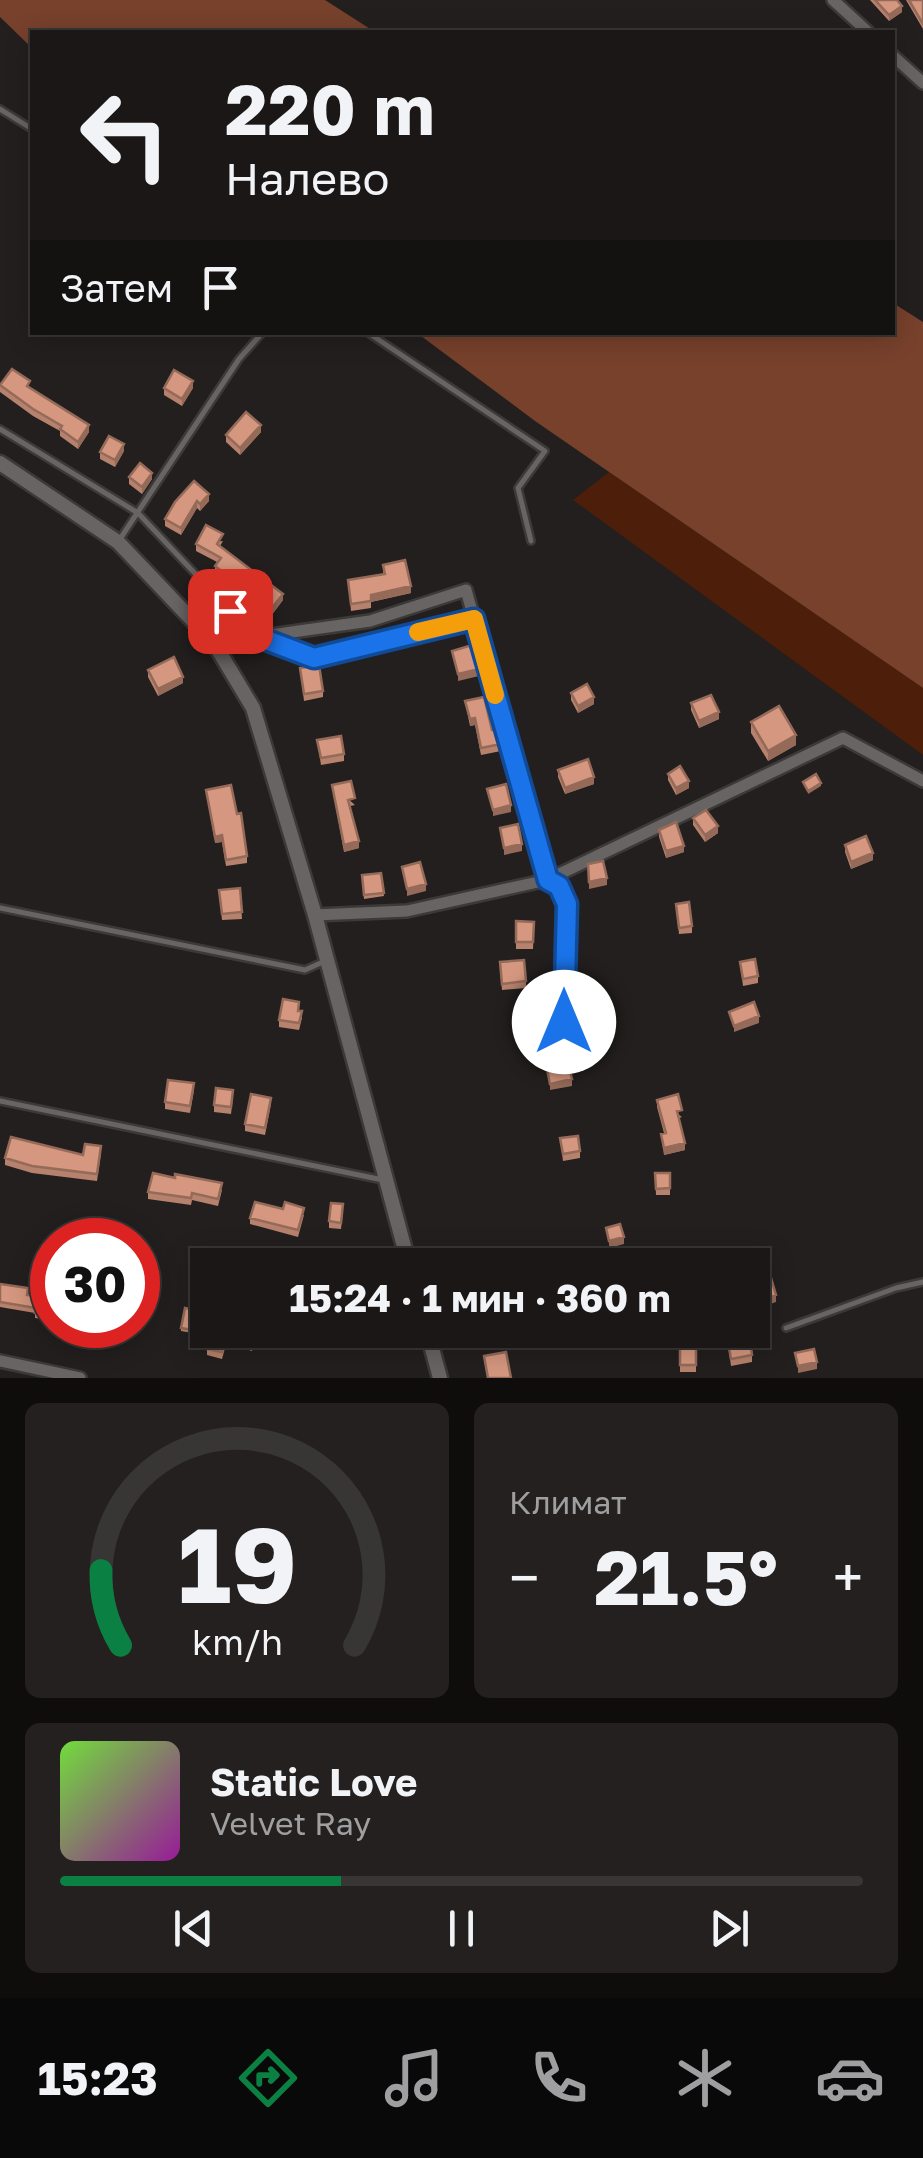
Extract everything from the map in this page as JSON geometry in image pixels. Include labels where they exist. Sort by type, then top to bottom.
[{"type":"street","points":[[833,0],[866,30]]},
{"type":"street","points":[[895,58],[923,83]]},
{"type":"street","points":[[0,463],[118,542],[214,643],[253,708],[328,960],[404,1248]]},
{"type":"street","points":[[214,643],[370,621],[466,590],[548,880],[559,886],[567,904],[563,996],[566,1048]]},
{"type":"street","points":[[315,914],[407,911],[548,880],[843,738],[923,781]]},
{"type":"street","points":[[432,1348],[440,1378]]},
{"type":"street","points":[[0,1361],[80,1378]]},
{"type":"lane","points":[[0,110],[30,128]]},
{"type":"lane","points":[[118,542],[239,359],[260,335]]},
{"type":"lane","points":[[371,335],[545,451],[518,488],[530,541]]},
{"type":"lane","points":[[0,429],[138,513],[253,635],[314,658],[474,619]]},
{"type":"lane","points":[[0,908],[304,970],[328,960]]},
{"type":"lane","points":[[0,1102],[386,1180]]},
{"type":"lane","points":[[786,1328],[923,1282]]},
{"type":"shaded area","points":[[0,0],[325,0],[372,30],[30,30],[30,46],[0,17]]},
{"type":"shaded area","points":[[895,304],[923,322],[923,688],[535,421],[420,335],[895,335]]},
{"type":"shaded area","points":[[609,472],[923,688],[923,755],[573,500]]},
{"type":"building","points":[[875,0],[897,0],[902,6],[889,15]]},
{"type":"building","points":[[909,0],[923,0],[923,24]]},
{"type":"building","points":[[12,369],[30,381],[27,386],[89,425],[78,442],[60,429],[62,426],[0,385]]},
{"type":"building","points":[[174,370],[193,381],[182,399],[164,388]]},
{"type":"building","points":[[246,412],[261,425],[240,448],[226,435]]},
{"type":"building","points":[[109,436],[124,444],[115,460],[100,452]]},
{"type":"building","points":[[140,463],[152,473],[142,487],[129,477]]},
{"type":"building","points":[[194,481],[209,494],[200,504],[197,501],[181,528],[165,519]]},
{"type":"building","points":[[206,525],[223,534],[217,544],[283,594],[271,609],[215,566],[221,558],[196,544]]},
{"type":"building","points":[[405,560],[411,586],[351,604],[348,580],[385,574],[383,565]]},
{"type":"building","points":[[472,645],[479,669],[458,674],[452,651]]},
{"type":"building","points":[[174,657],[183,677],[158,689],[148,670]]},
{"type":"building","points":[[319,665],[323,691],[304,694],[300,668]]},
{"type":"building","points":[[587,684],[594,697],[578,706],[571,693]]},
{"type":"building","points":[[711,695],[719,712],[699,721],[691,703]]},
{"type":"building","points":[[484,697],[492,730],[497,729],[501,744],[481,748],[475,718],[470,719],[465,701]]},
{"type":"building","points":[[779,706],[796,735],[768,751],[751,722]]},
{"type":"building","points":[[341,736],[344,754],[321,758],[317,740]]},
{"type":"building","points":[[588,759],[594,777],[565,788],[558,770]]},
{"type":"building","points":[[680,766],[689,781],[676,788],[668,774]]},
{"type":"building","points":[[816,774],[821,783],[808,791],[803,782]]},
{"type":"building","points":[[351,781],[355,798],[348,800],[359,841],[344,845],[332,785]]},
{"type":"building","points":[[506,784],[511,805],[493,810],[487,789]]},
{"type":"building","points":[[231,785],[237,814],[241,813],[247,856],[226,860],[222,835],[215,837],[206,790]]},
{"type":"building","points":[[706,810],[718,826],[705,835],[693,818]]},
{"type":"building","points":[[676,822],[684,846],[666,851],[659,830]]},
{"type":"building","points":[[518,824],[522,844],[504,848],[500,828]]},
{"type":"building","points":[[866,836],[873,853],[851,862],[845,845]]},
{"type":"building","points":[[603,861],[607,878],[589,882],[588,864]]},
{"type":"building","points":[[420,862],[426,884],[407,889],[402,867]]},
{"type":"building","points":[[381,873],[384,893],[364,895],[362,875]]},
{"type":"building","points":[[240,888],[242,912],[222,914],[219,890]]},
{"type":"building","points":[[689,902],[692,926],[679,928],[676,904]]},
{"type":"building","points":[[516,921],[534,922],[533,942],[516,942]]},
{"type":"building","points":[[755,959],[758,976],[743,979],[740,962]]},
{"type":"building","points":[[524,960],[526,981],[502,984],[500,962]]},
{"type":"building","points":[[598,997],[602,1013],[583,1018],[578,1002]]},
{"type":"building","points":[[283,999],[299,1002],[299,1023],[279,1020]]},
{"type":"building","points":[[754,1002],[759,1016],[734,1026],[729,1012]]},
{"type":"building","points":[[566,1055],[572,1079],[550,1084],[545,1059]]},
{"type":"building","points":[[168,1080],[194,1083],[190,1106],[165,1102]]},
{"type":"building","points":[[216,1088],[233,1090],[231,1107],[214,1105]]},
{"type":"building","points":[[251,1094],[271,1098],[265,1128],[245,1124]]},
{"type":"building","points":[[678,1094],[682,1110],[677,1111],[685,1143],[664,1148],[661,1134],[666,1133],[657,1100]]},
{"type":"building","points":[[578,1136],[580,1151],[563,1154],[560,1138]]},
{"type":"building","points":[[11,1137],[83,1155],[85,1144],[101,1146],[97,1174],[32,1166],[5,1158]]},
{"type":"building","points":[[153,1173],[222,1183],[218,1199],[192,1193],[191,1198],[148,1192]]},
{"type":"building","points":[[655,1173],[670,1173],[670,1188],[656,1189]]},
{"type":"building","points":[[255,1202],[283,1209],[285,1202],[304,1208],[298,1230],[250,1218]]},
{"type":"building","points":[[331,1203],[343,1204],[341,1223],[329,1221]]},
{"type":"building","points":[[620,1224],[624,1237],[609,1241],[606,1228]]},
{"type":"building","points":[[770,1278],[776,1295],[770,1297]]},
{"type":"building","points":[[0,1284],[28,1288],[30,1307],[0,1302]]},
{"type":"building","points":[[185,1308],[190,1309],[190,1330],[181,1328]]},
{"type":"building","points":[[680,1348],[696,1348],[696,1365],[680,1365]]},
{"type":"building","points":[[729,1348],[751,1348],[752,1355],[731,1359]]},
{"type":"building","points":[[814,1349],[817,1362],[798,1366],[795,1353]]},
{"type":"building","points":[[506,1352],[511,1378],[488,1378],[484,1356]]},
{"type":"slow traffic","points":[[418,632],[474,619],[495,695]]},
{"type":"route","points":[[230,611],[253,635],[314,658],[474,619],[548,880],[559,886],[567,904],[564,1022]]}]
